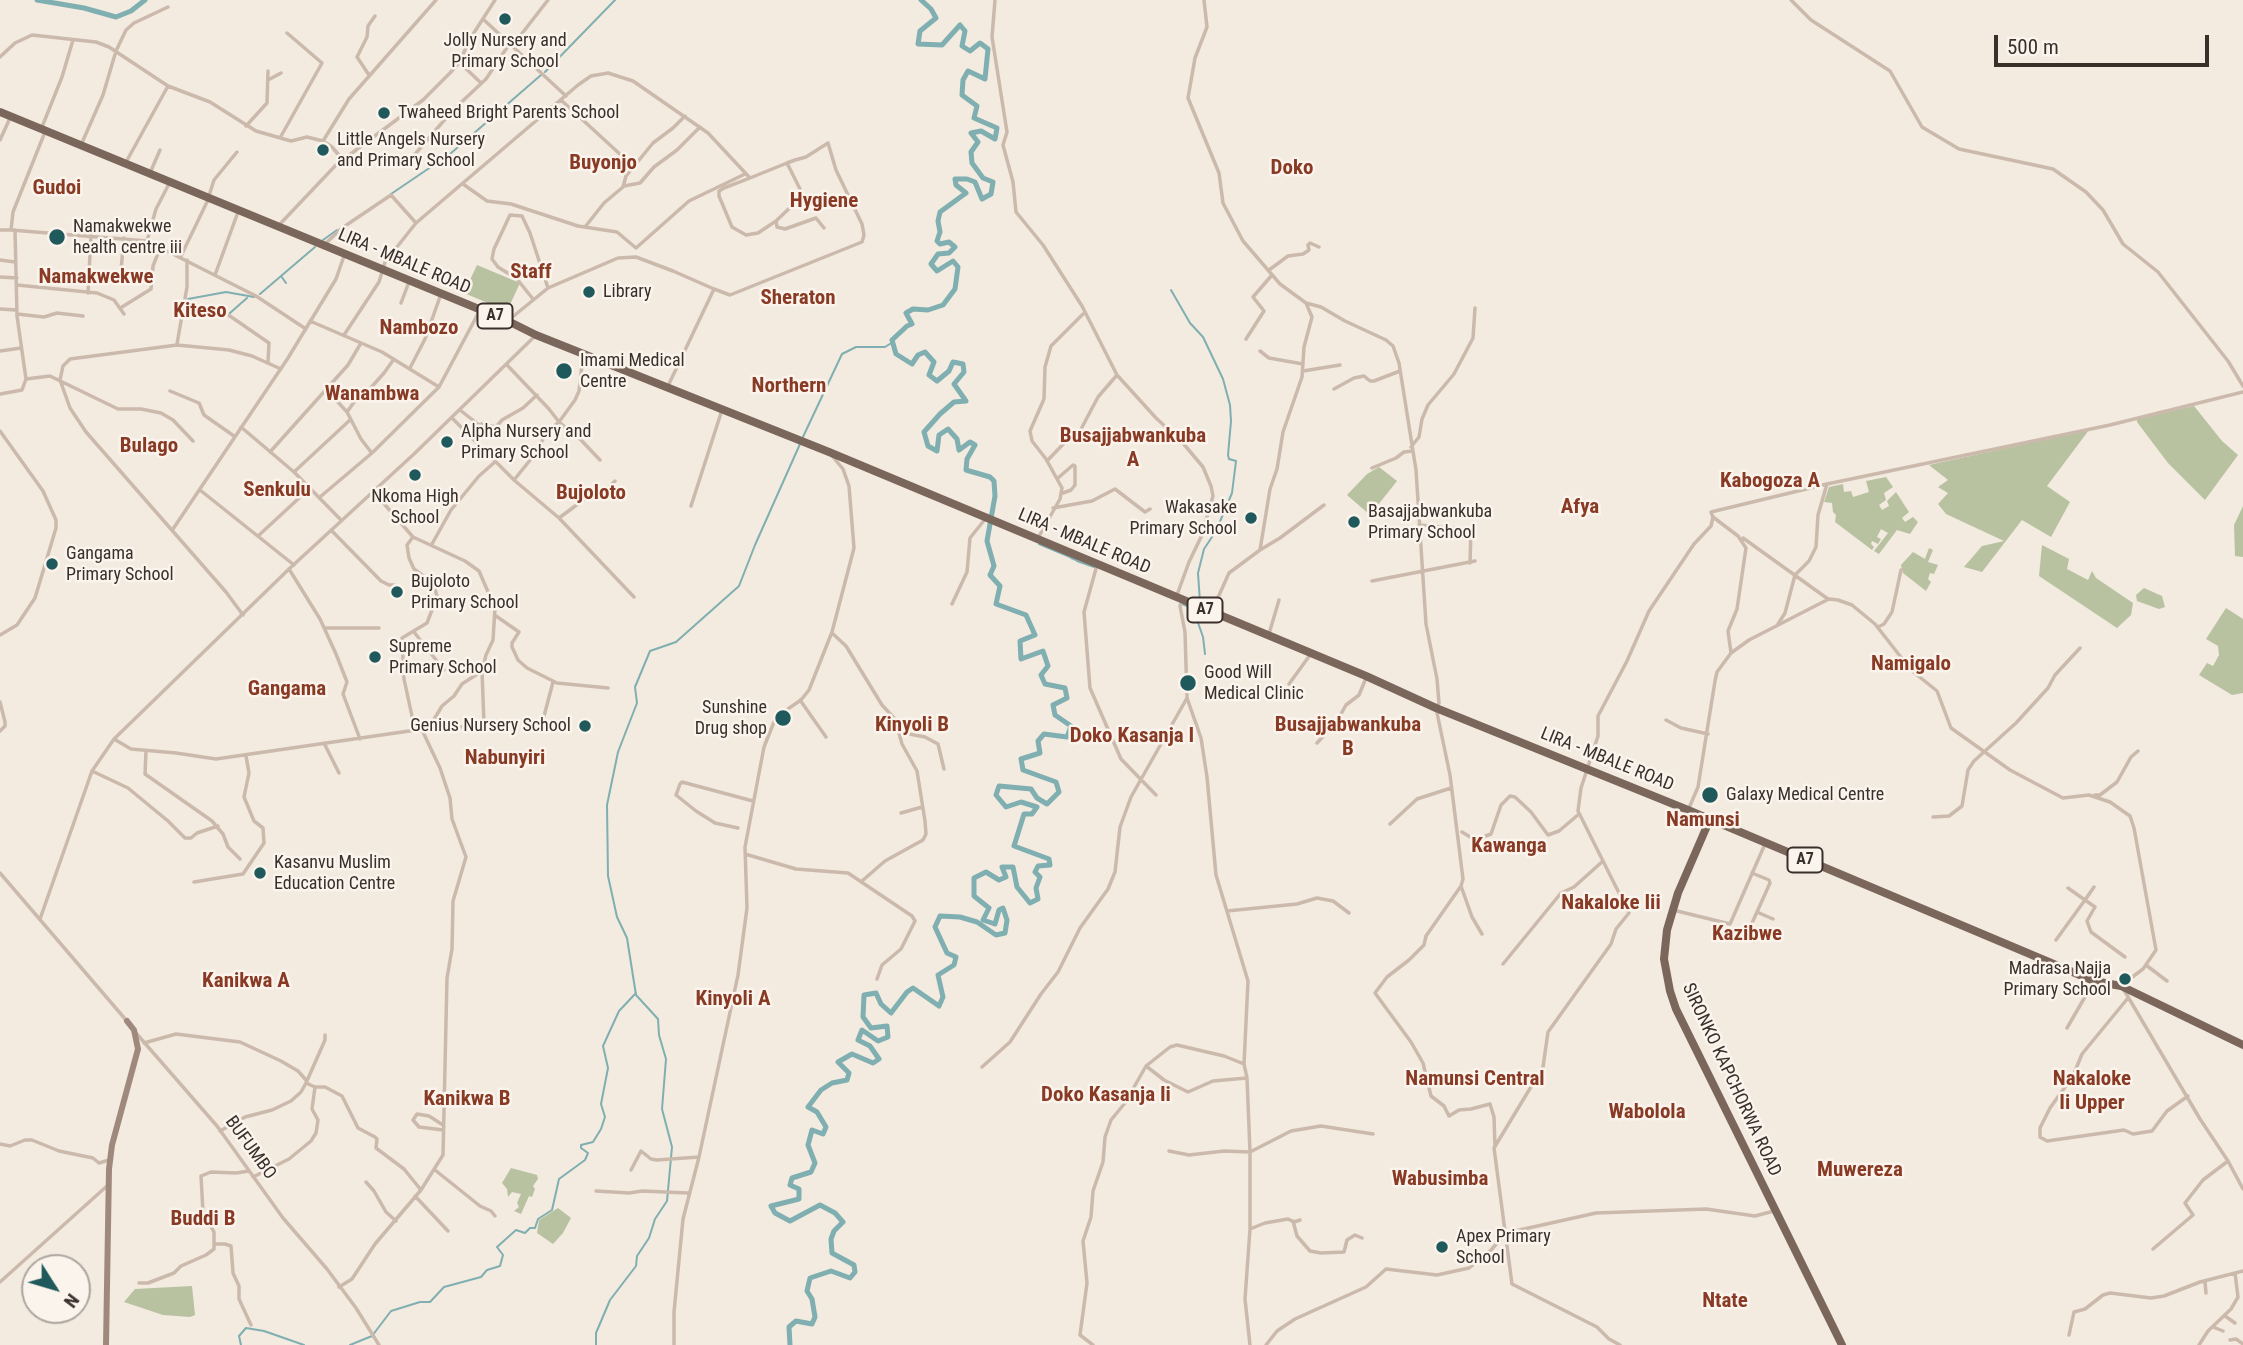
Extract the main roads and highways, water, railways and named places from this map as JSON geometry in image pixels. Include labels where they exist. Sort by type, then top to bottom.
[{"type":"main road","name":"LIRA - MBALE ROAD","points":[[4,113],[508,321],[536,335],[829,452],[2094,981],[2121,986],[2243,1045]]},
{"type":"main road","name":"SIRONKO KAPCHORWA ROAD","points":[[1710,819],[1672,909],[1664,959],[1666,974],[1676,1009],[1842,1345]]},
{"type":"waterway","points":[[37,0],[116,17],[131,11],[145,0]]},
{"type":"waterway","points":[[545,72],[615,0]]},
{"type":"waterway","points":[[790,1345],[789,1327],[796,1321],[812,1324],[815,1317],[812,1299],[807,1291],[810,1278],[831,1271],[850,1278],[855,1272],[854,1265],[832,1253],[831,1239],[834,1231],[843,1222],[835,1213],[820,1205],[790,1221],[775,1213],[771,1206],[799,1199],[799,1189],[790,1185],[792,1178],[811,1172],[815,1163],[808,1145],[812,1130],[823,1134],[826,1127],[817,1112],[808,1107],[821,1090],[832,1083],[847,1080],[849,1073],[838,1062],[852,1054],[873,1063],[879,1059],[870,1046],[858,1040],[862,1030],[878,1041],[888,1037],[887,1026],[871,1028],[863,1017],[864,995],[876,993],[881,1004],[891,1013],[913,988],[939,1006],[943,997],[938,975],[954,965],[956,957],[947,953],[935,927],[940,916],[960,917],[977,922],[996,935],[1005,933],[1007,920],[1003,908],[999,910],[995,924],[983,920],[989,908],[974,896],[974,878],[986,872],[999,880],[1006,877],[1002,867],[1013,867],[1017,887],[1030,903],[1038,899],[1036,888],[1040,877],[1035,872],[1038,866],[1050,865],[1049,859],[1014,846],[1024,814],[1032,814],[1037,807],[1021,802],[1006,807],[996,795],[999,786],[1031,789],[1037,798],[1047,804],[1059,792],[1056,782],[1023,770],[1021,759],[1040,753],[1038,741],[1044,734],[1067,737],[1071,726],[1055,715],[1053,705],[1067,698],[1065,688],[1045,684],[1041,675],[1048,666],[1043,651],[1021,659],[1020,641],[1035,635],[1026,615],[996,604],[1000,586],[990,575],[994,566],[987,541],[995,496],[994,481],[990,477],[966,470],[967,459],[975,445],[970,442],[959,450],[957,439],[948,429],[939,435],[937,451],[928,446],[924,432],[954,402],[966,401],[954,384],[964,372],[963,364],[953,362],[949,371],[937,381],[929,375],[934,362],[925,352],[918,355],[912,364],[896,354],[892,340],[912,324],[906,313],[913,309],[928,310],[943,305],[955,289],[958,267],[953,261],[937,271],[931,264],[938,254],[949,253],[955,247],[949,242],[940,244],[937,241],[940,212],[966,193],[956,185],[955,179],[975,182],[982,199],[991,194],[993,182],[983,178],[972,163],[971,152],[978,142],[971,133],[981,131],[995,139],[997,128],[974,118],[977,106],[962,95],[963,80],[968,71],[985,79],[988,49],[980,43],[970,51],[962,46],[965,31],[960,25],[942,45],[918,44],[920,31],[936,18],[921,0]]},
{"type":"waterway","points":[[391,194],[450,154],[541,75]]},
{"type":"waterway","points":[[323,240],[337,230]]},
{"type":"waterway","points":[[260,294],[315,247]]},
{"type":"waterway","points":[[281,276],[286,283]]},
{"type":"waterway","points":[[1171,290],[1190,323],[1203,337],[1223,379],[1230,405],[1228,455],[1229,459],[1236,461],[1232,493],[1216,531],[1204,549],[1198,573],[1200,602]]},
{"type":"waterway","points":[[188,299],[226,292],[254,297]]},
{"type":"waterway","points":[[230,313],[247,298]]},
{"type":"waterway","points":[[802,439],[842,354],[856,347],[885,347],[893,342]]},
{"type":"waterway","points":[[596,1345],[596,1333],[610,1300],[636,1266],[637,1256],[667,1201],[672,1147],[662,1109],[666,1059],[659,1035],[658,1019],[636,995],[627,938],[617,917],[608,876],[607,805],[618,752],[637,703],[635,687],[650,651],[676,642],[739,586],[800,444]]},
{"type":"waterway","points":[[1039,544],[1070,557]]},
{"type":"waterway","points":[[1071,558],[1076,560]]},
{"type":"waterway","points":[[1077,561],[1094,567]]},
{"type":"waterway","points":[[1182,604],[1199,611]]},
{"type":"waterway","points":[[1196,611],[1205,654]]},
{"type":"waterway","points":[[350,1345],[372,1336],[391,1311],[420,1302],[430,1302],[444,1287],[481,1277],[487,1270],[500,1266],[503,1255],[497,1247],[516,1230],[525,1233],[530,1228],[535,1228],[538,1219],[552,1210],[559,1179],[585,1160],[588,1153],[581,1145],[593,1142],[601,1129],[605,1117],[601,1104],[608,1068],[603,1046],[619,1011],[636,993]]},
{"type":"waterway","points":[[241,1345],[239,1336],[246,1328],[264,1331],[304,1345]]},
{"type":"place","name":"Jolly Nursery and Primary School","points":[[505,19]]},
{"type":"place","name":"Twaheed Bright Parents School","points":[[384,113]]},
{"type":"place","name":"Little Angels Nursery and Primary School","points":[[323,150]]},
{"type":"place","name":"Namakwekwe health centre iii","points":[[57,237]]},
{"type":"place","name":"Library","points":[[589,292]]},
{"type":"place","name":"Imami Medical Centre","points":[[564,371]]},
{"type":"place","name":"Alpha Nursery and Primary School","points":[[447,442]]},
{"type":"place","name":"Nkoma High School","points":[[415,475]]},
{"type":"place","name":"Wakasake Primary School","points":[[1251,518]]},
{"type":"place","name":"Basajjabwankuba Primary School","points":[[1354,522]]},
{"type":"place","name":"Gangama Primary School","points":[[52,564]]},
{"type":"place","name":"Bujoloto Primary School","points":[[397,592]]},
{"type":"place","name":"Supreme Primary School","points":[[375,657]]},
{"type":"place","name":"Good Will Medical Clinic","points":[[1188,683]]},
{"type":"place","name":"Sunshine Drug shop","points":[[783,718]]},
{"type":"place","name":"Genius Nursery School","points":[[585,726]]},
{"type":"place","name":"Galaxy Medical Centre","points":[[1710,795]]},
{"type":"place","name":"Kasanvu Muslim Education Centre","points":[[260,873]]},
{"type":"place","name":"Madrasa Najja Primary School","points":[[2125,979]]},
{"type":"place","name":"Apex Primary School","points":[[1442,1247]]},
{"type":"district","name":"Buyonjo","points":[[603,164]]},
{"type":"district","name":"Doko","points":[[1292,169]]},
{"type":"district","name":"Gudoi","points":[[57,189]]},
{"type":"district","name":"Hygiene","points":[[824,202]]},
{"type":"district","name":"Staff","points":[[531,273]]},
{"type":"district","name":"Namakwekwe","points":[[96,278]]},
{"type":"district","name":"Sheraton","points":[[798,299]]},
{"type":"district","name":"Kiteso","points":[[200,312]]},
{"type":"district","name":"Nambozo","points":[[419,329]]},
{"type":"district","name":"Northern","points":[[789,387]]},
{"type":"district","name":"Wanambwa","points":[[372,395]]},
{"type":"district","name":"Bulago","points":[[149,447]]},
{"type":"district","name":"Busajjabwankuba A","points":[[1133,449]]},
{"type":"district","name":"Kabogoza A","points":[[1770,482]]},
{"type":"district","name":"Senkulu","points":[[277,491]]},
{"type":"district","name":"Bujoloto","points":[[591,494]]},
{"type":"district","name":"Afya","points":[[1580,508]]},
{"type":"district","name":"Namigalo","points":[[1911,665]]},
{"type":"district","name":"Gangama","points":[[287,690]]},
{"type":"district","name":"Kinyoli B","points":[[912,726]]},
{"type":"district","name":"Doko Kasanja I","points":[[1132,737]]},
{"type":"district","name":"Busajjabwankuba B","points":[[1348,738]]},
{"type":"district","name":"Nabunyiri","points":[[505,759]]},
{"type":"district","name":"Namunsi","points":[[1703,821]]},
{"type":"district","name":"Kawanga","points":[[1509,847]]},
{"type":"district","name":"Nakaloke Iii","points":[[1611,904]]},
{"type":"district","name":"Kazibwe","points":[[1747,935]]},
{"type":"district","name":"Kanikwa A","points":[[246,982]]},
{"type":"district","name":"Kinyoli A","points":[[733,1000]]},
{"type":"district","name":"Namunsi Central","points":[[1475,1080]]},
{"type":"district","name":"Nakaloke Ii Upper","points":[[2092,1092]]},
{"type":"district","name":"Doko Kasanja Ii","points":[[1106,1096]]},
{"type":"district","name":"Kanikwa B","points":[[467,1100]]},
{"type":"district","name":"Wabolola","points":[[1647,1113]]},
{"type":"district","name":"Muwereza","points":[[1860,1171]]},
{"type":"district","name":"Wabusimba","points":[[1440,1180]]},
{"type":"district","name":"Buddi B","points":[[203,1220]]},
{"type":"district","name":"Ntate","points":[[1725,1302]]}]
